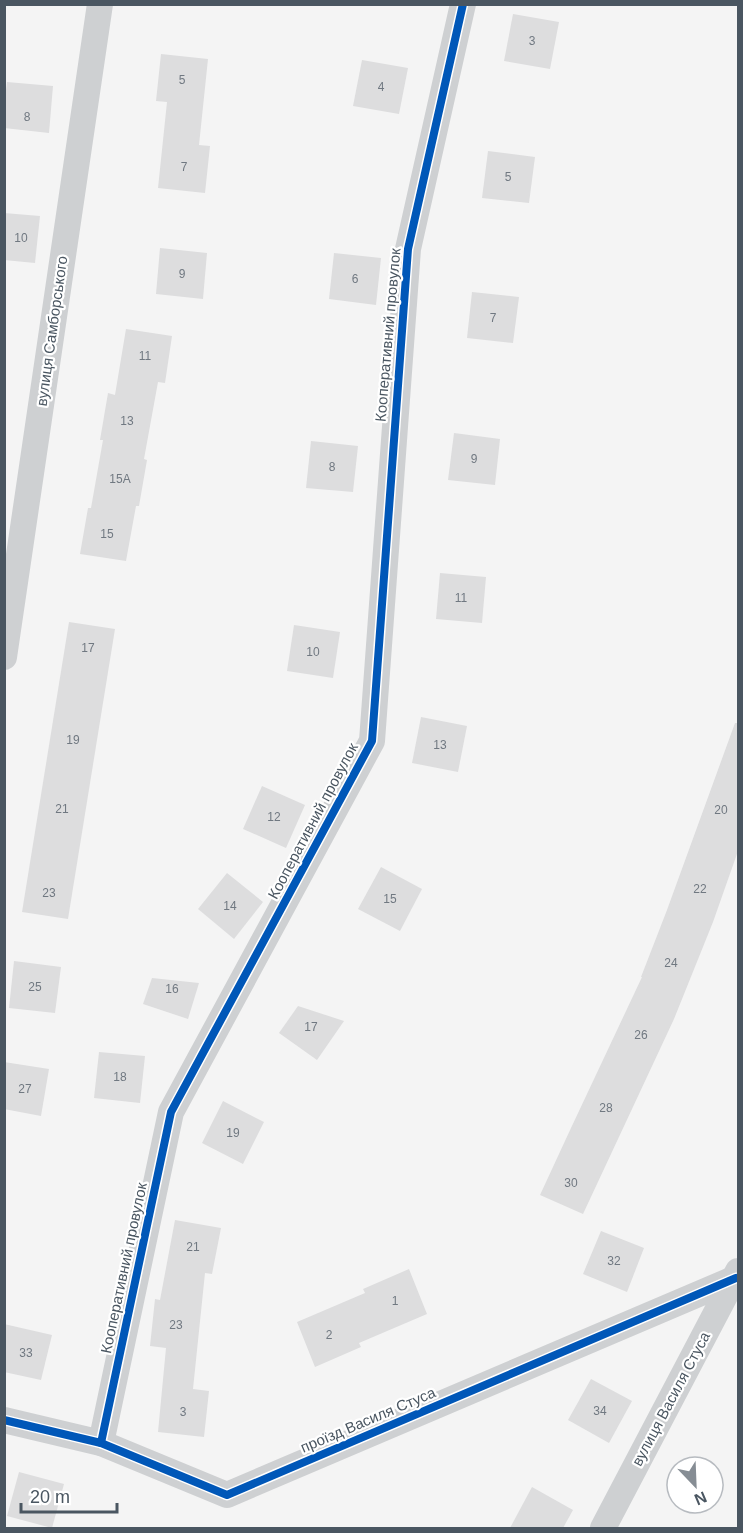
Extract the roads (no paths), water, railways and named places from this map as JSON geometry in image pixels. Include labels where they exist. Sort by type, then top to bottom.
[{"type":"street","name":"вулиця Самборського","points":[[4,657],[100,4]]},
{"type":"street","name":"Кооперативний провулок","points":[[101,1443],[171,1112],[372,741],[408,249],[464,4]]},
{"type":"street","name":"проїзд Василя Стуса","points":[[4,1420],[101,1443],[227,1495],[737,1274]]},
{"type":"street","name":"вулиця Василя Стуса","points":[[603,1528],[737,1274]]}]
